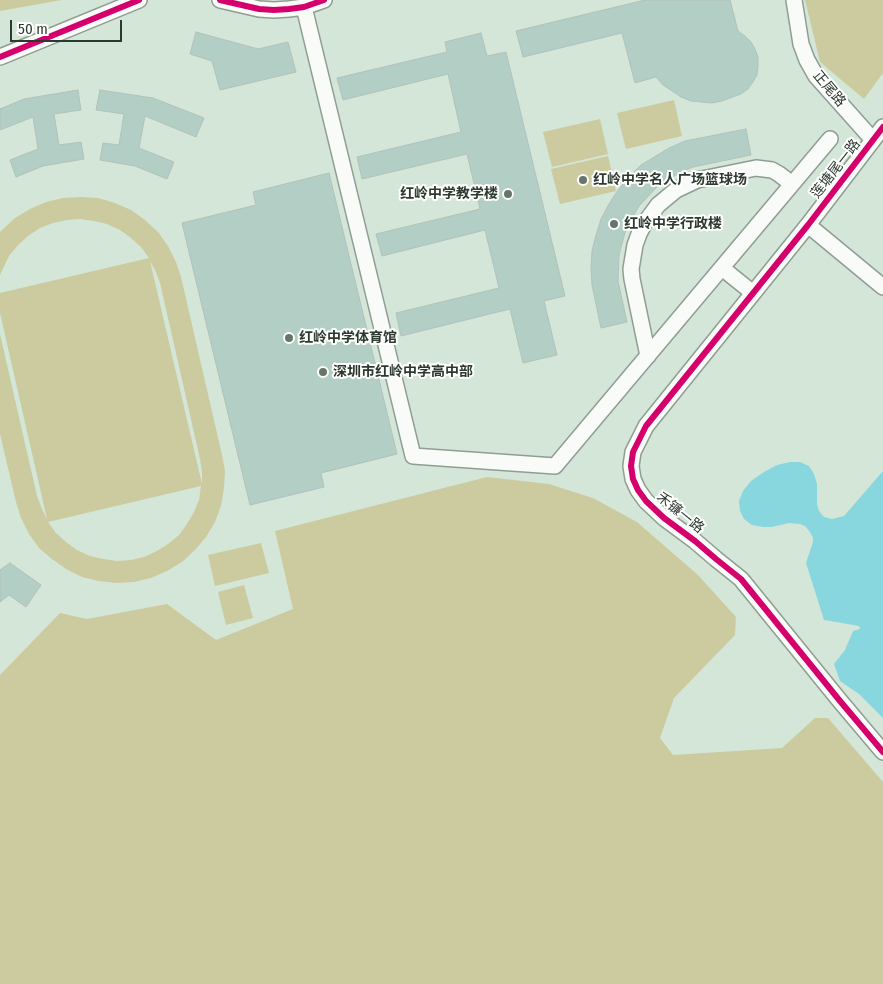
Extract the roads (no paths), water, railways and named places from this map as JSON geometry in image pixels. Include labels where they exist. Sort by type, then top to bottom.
[{"type":"street","points":[[220,0],[259,9],[274,10],[304,7],[324,0]]},
{"type":"street","name":"正尾路","points":[[794,0],[801,44],[816,76],[873,140]]},
{"type":"street","points":[[0,57],[132,1]]},
{"type":"street","points":[[304,7],[413,456],[555,466],[830,139]]},
{"type":"street","name":"莲塘尾一路","points":[[808,225],[883,127]]},
{"type":"street","points":[[648,356],[631,269],[639,234],[658,205],[676,190],[697,180],[756,168],[772,170],[792,184]]},
{"type":"street","points":[[808,225],[883,287]]},
{"type":"street","name":"禾镰一路","points":[[808,225],[646,426],[633,452],[632,479],[646,501],[664,518],[741,579],[883,752]]},
{"type":"street","points":[[722,268],[753,293]]},
{"type":"water","points":[[800,462],[809,466],[817,484],[819,511],[824,517],[832,519],[844,516],[883,471],[883,718],[859,694],[840,681],[834,664],[845,650],[853,631],[860,629],[859,626],[824,620],[806,563],[813,542],[810,532],[805,526],[800,524],[789,523],[772,527],[752,525],[744,519],[740,511],[739,501],[743,491],[751,481],[777,465]]},
{"type":"place","name":"红岭中学名人广场篮球场","points":[[583,180]]},
{"type":"place","name":"红岭中学教学楼","points":[[508,194]]},
{"type":"place","name":"红岭中学行政楼","points":[[614,224]]},
{"type":"place","name":"红岭中学体育馆","points":[[289,338]]},
{"type":"place","name":"深圳市红岭中学高中部","points":[[323,372]]}]
